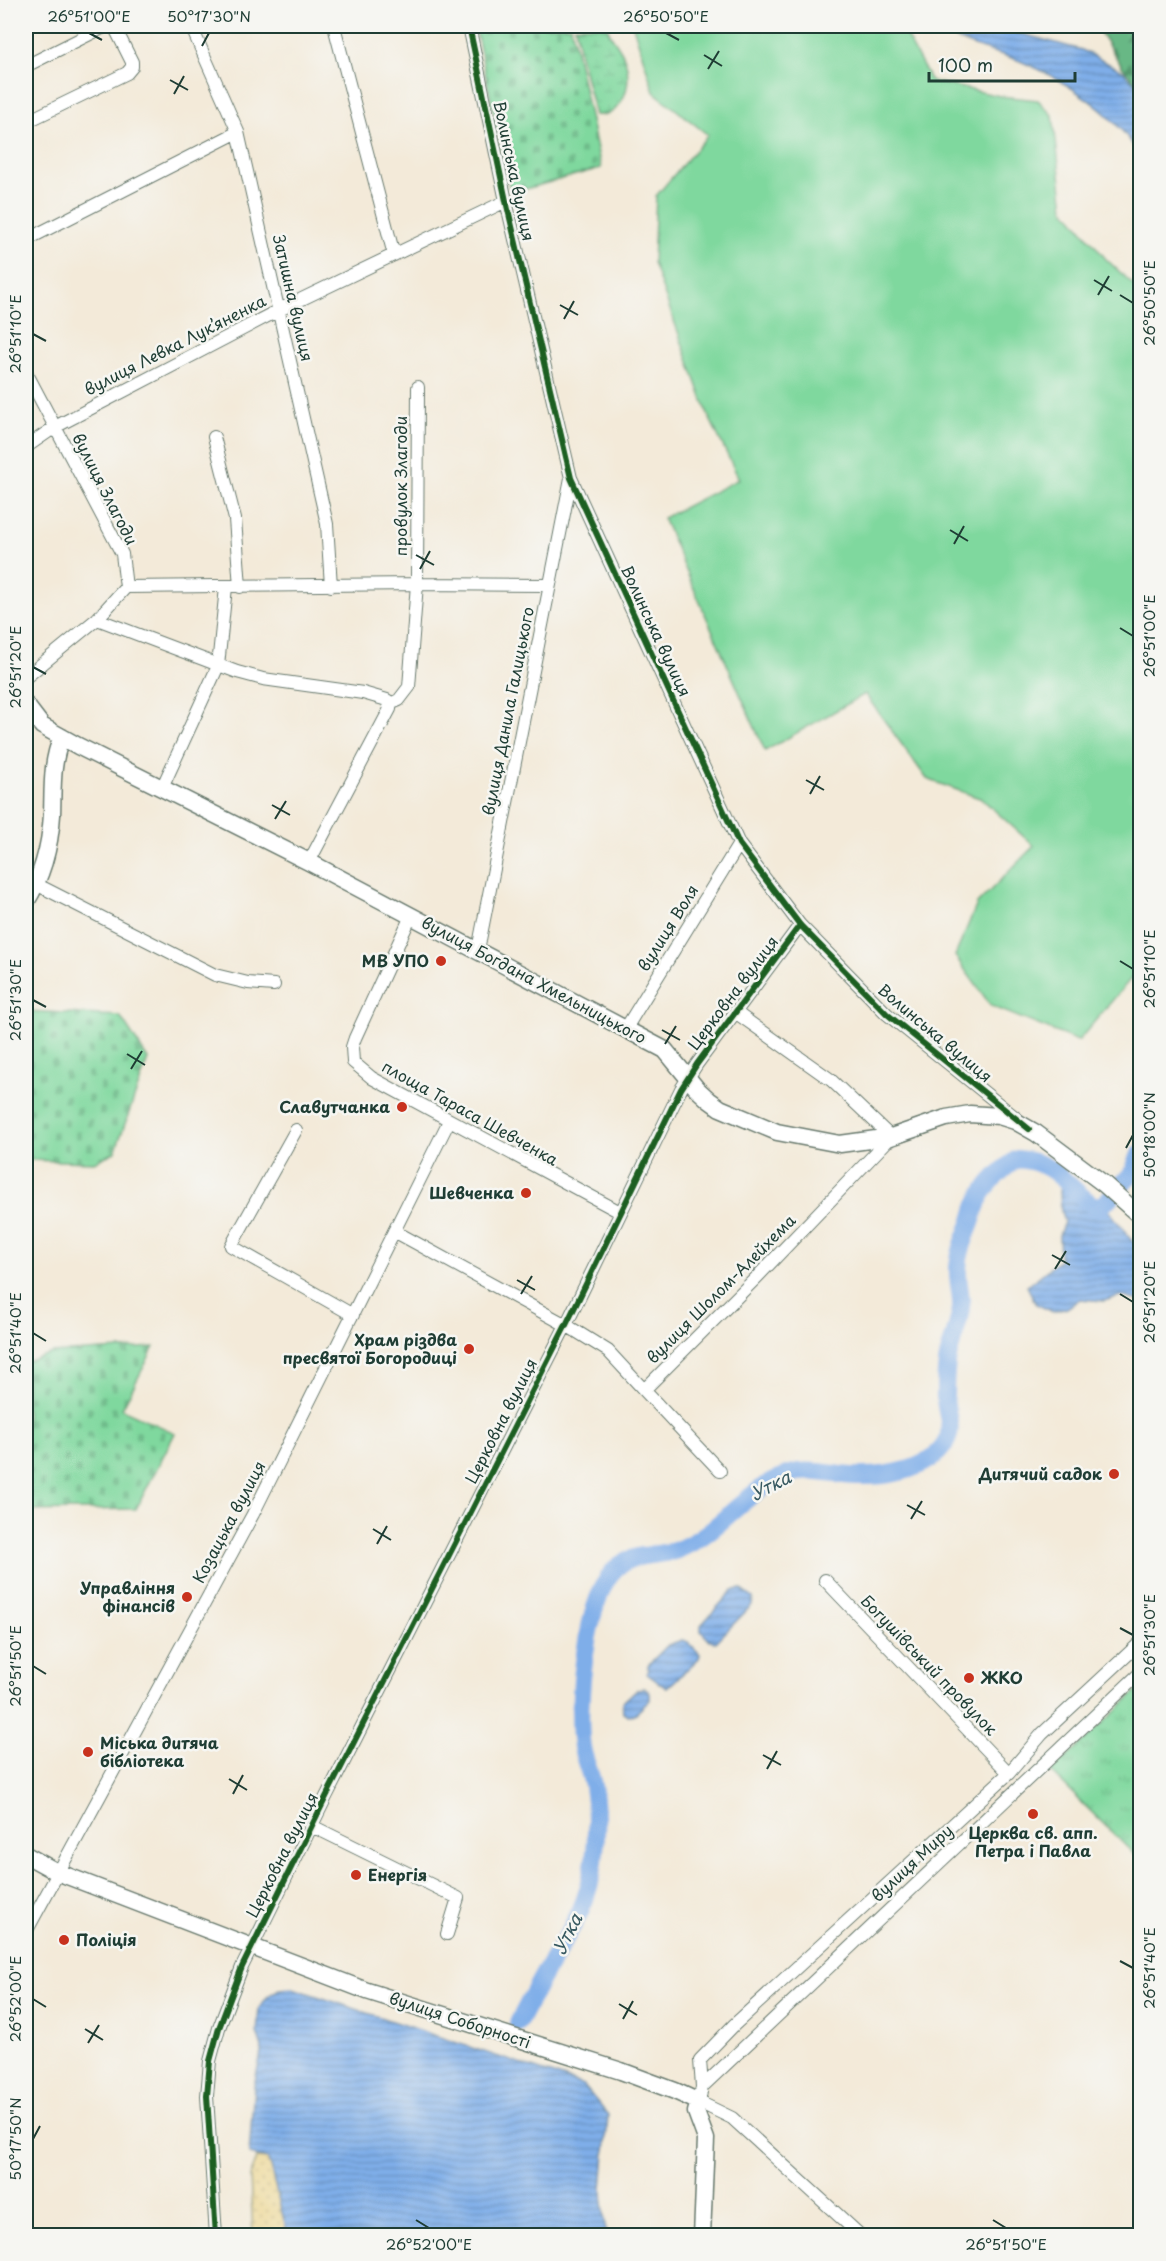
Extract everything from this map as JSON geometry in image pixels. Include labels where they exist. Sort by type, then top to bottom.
[{"type":"main road","name":"вулиця Богдана Хмельницького","points":[[26,705],[42,726],[78,746],[309,862],[665,1050],[709,1100],[720,1107],[777,1132],[840,1144],[891,1137],[946,1118],[970,1114],[999,1116],[1029,1129],[1104,1185],[1139,1215]]},
{"type":"main road","points":[[42,726],[52,777]]},
{"type":"main road","points":[[26,902],[31,882],[48,850],[51,831],[52,777],[56,750],[62,737]]},
{"type":"main road","points":[[52,777],[63,756],[78,746]]},
{"type":"main road","name":"вулиця Соборності","points":[[26,1856],[57,1872],[368,1990],[621,2071],[675,2091],[700,2095]]},
{"type":"main road","name":"вулиця Миру","points":[[700,2095],[696,2112],[706,2139],[702,2235]]},
{"type":"street","points":[[26,66],[105,26],[132,62],[132,67],[127,72],[26,122]]},
{"type":"street","name":"Затишна вулиця","points":[[191,26],[238,132],[327,524],[331,586]]},
{"type":"street","points":[[334,26],[394,255]]},
{"type":"street","name":"Волинська вулиця","points":[[469,26],[506,201],[571,478],[739,844],[800,925],[887,1014],[1029,1129]]},
{"type":"street","points":[[26,240],[238,132]]},
{"type":"street","name":"вулиця Левка Лукʼяненка","points":[[26,447],[55,427],[279,310],[506,201]]},
{"type":"street","name":"вулиця Злагоди","points":[[26,372],[122,554],[126,587]]},
{"type":"street","name":"провулок Злагоди","points":[[309,862],[390,709],[390,704],[399,700],[409,687],[417,584],[418,387]]},
{"type":"street","points":[[214,437],[236,519],[240,587]]},
{"type":"street","name":"вулиця Данила Галицького","points":[[478,950],[571,478]]},
{"type":"street","points":[[26,677],[97,619],[126,587],[550,585]]},
{"type":"street","points":[[162,788],[218,666],[226,587]]},
{"type":"street","points":[[97,619],[218,666],[263,679],[363,693],[382,698],[390,704]]},
{"type":"street","name":"вулиця Воля","points":[[626,1028],[739,844]]},
{"type":"street","points":[[31,882],[215,975],[248,983],[274,985]]},
{"type":"street","name":"площа Тараса Шевченка","points":[[411,916],[370,1000],[355,1038],[351,1055],[357,1067],[372,1078],[448,1121],[620,1212]]},
{"type":"street","name":"Церковна вулиця","points":[[216,2235],[207,2096],[210,2061],[219,2028],[252,1946],[566,1325],[688,1078],[800,925]]},
{"type":"street","points":[[735,1012],[831,1080],[891,1137]]},
{"type":"street","name":"Козацька вулиця","points":[[26,1932],[253,1514],[448,1121]]},
{"type":"street","points":[[296,1130],[231,1246],[353,1315]]},
{"type":"street","name":"вулиця Шолом-Алейхема","points":[[394,1231],[566,1325],[608,1351],[644,1390],[757,1277],[891,1137]]},
{"type":"street","points":[[644,1390],[720,1471]]},
{"type":"street","name":"Богушівський провулок","points":[[825,1580],[1009,1773]]},
{"type":"street","name":"вулиця Миру","points":[[700,2095],[700,2060],[734,2025],[1009,1773],[1042,1734],[1140,1643]]},
{"type":"street","name":"вулиця Миру","points":[[700,2095],[1140,1673]]},
{"type":"street","points":[[312,1826],[458,1898],[447,1934]]},
{"type":"street","name":"вулиця Соборності","points":[[700,2095],[732,2118],[861,2235]]},
{"type":"green space","points":[[475,26],[571,26],[601,168],[511,193]]},
{"type":"green space","points":[[575,26],[607,26],[625,60],[628,76],[626,91],[619,105],[608,114],[595,115]]},
{"type":"green space","points":[[633,26],[898,26],[904,32],[931,81],[1000,96],[1038,100],[1053,116],[1064,208],[1106,259],[1140,291],[1140,968],[1078,1041],[991,1006],[955,956],[977,904],[1034,846],[982,799],[927,779],[865,694],[765,751],[663,518],[739,479],[709,417],[653,263],[656,196],[708,135],[654,92]]},
{"type":"green space","points":[[1096,26],[1140,26],[1140,87],[1123,68]]},
{"type":"green space","points":[[26,1011],[120,1016],[148,1059],[115,1152],[94,1162],[26,1160]]},
{"type":"green space","points":[[154,1347],[122,1409],[175,1433],[136,1509],[26,1511],[26,1362],[52,1353]]},
{"type":"green space","points":[[1140,1688],[1140,1860],[1051,1772]]},
{"type":"sand","points":[[257,2158],[268,2159],[288,2235],[253,2235],[250,2176]]},
{"type":"water","points":[[935,26],[992,26],[1082,50],[1123,71],[1140,89],[1140,158],[1131,142],[1105,113],[1054,77],[1020,61],[965,43]]},
{"type":"water","points":[[1077,1182],[1104,1204],[1140,1251],[1140,1301],[1120,1296],[1104,1301],[1080,1299],[1067,1308],[1053,1312],[1036,1304],[1027,1286],[1060,1260],[1059,1235],[1064,1222],[1060,1190]]},
{"type":"water","points":[[741,1589],[753,1598],[752,1605],[716,1642],[710,1641],[701,1631],[701,1625],[733,1590]]},
{"type":"water","points":[[682,1640],[688,1642],[700,1654],[699,1658],[667,1688],[647,1674],[648,1665],[668,1645]]},
{"type":"water","points":[[645,1688],[650,1692],[650,1700],[635,1714],[628,1716],[623,1713],[622,1703],[637,1689]]},
{"type":"water","points":[[293,1988],[583,2085],[608,2115],[602,2190],[606,2235],[288,2235],[268,2159],[249,2155],[254,2086],[262,2048],[257,2032],[259,2008],[268,1996],[279,1989]]},
{"type":"waterway","name":"Утка","points":[[518,2023],[577,1917],[588,1892],[591,1877],[596,1843],[596,1814],[592,1781],[582,1747],[580,1705],[590,1626],[605,1582],[616,1568],[630,1559],[677,1550],[694,1542],[749,1497],[780,1478],[805,1471],[856,1476],[880,1475],[905,1470],[928,1461],[945,1444],[950,1432],[945,1401],[945,1379],[949,1353],[961,1308],[958,1273],[960,1256],[983,1193],[998,1174],[1017,1159],[1031,1161],[1051,1170],[1094,1206],[1104,1204],[1133,1172],[1140,1154]]},
{"type":"cycle path","points":[[469,26],[506,201],[571,478],[739,844],[800,925],[887,1014],[1029,1129]]},
{"type":"cycle path","points":[[216,2236],[207,2096],[210,2061],[219,2028],[242,1967],[566,1325],[681,1089],[800,925]]},
{"type":"place","name":"МВ УПО","points":[[441,961]]},
{"type":"place","name":"Славутчанка","points":[[402,1107]]},
{"type":"place","name":"Шевченка","points":[[526,1193]]},
{"type":"place","name":"Храм різдва пресвятої Богородиці","points":[[469,1349]]},
{"type":"place","name":"Дитячий садок","points":[[1114,1474]]},
{"type":"place","name":"Управління фінансів","points":[[187,1597]]},
{"type":"place","name":"ЖКО","points":[[969,1678]]},
{"type":"place","name":"Міська дитяча бібліотека","points":[[88,1752]]},
{"type":"place","name":"Церква св. апп. Петра і Павла","points":[[1033,1814]]},
{"type":"place","name":"Енергія","points":[[356,1875]]},
{"type":"place","name":"Поліція","points":[[64,1940]]}]
